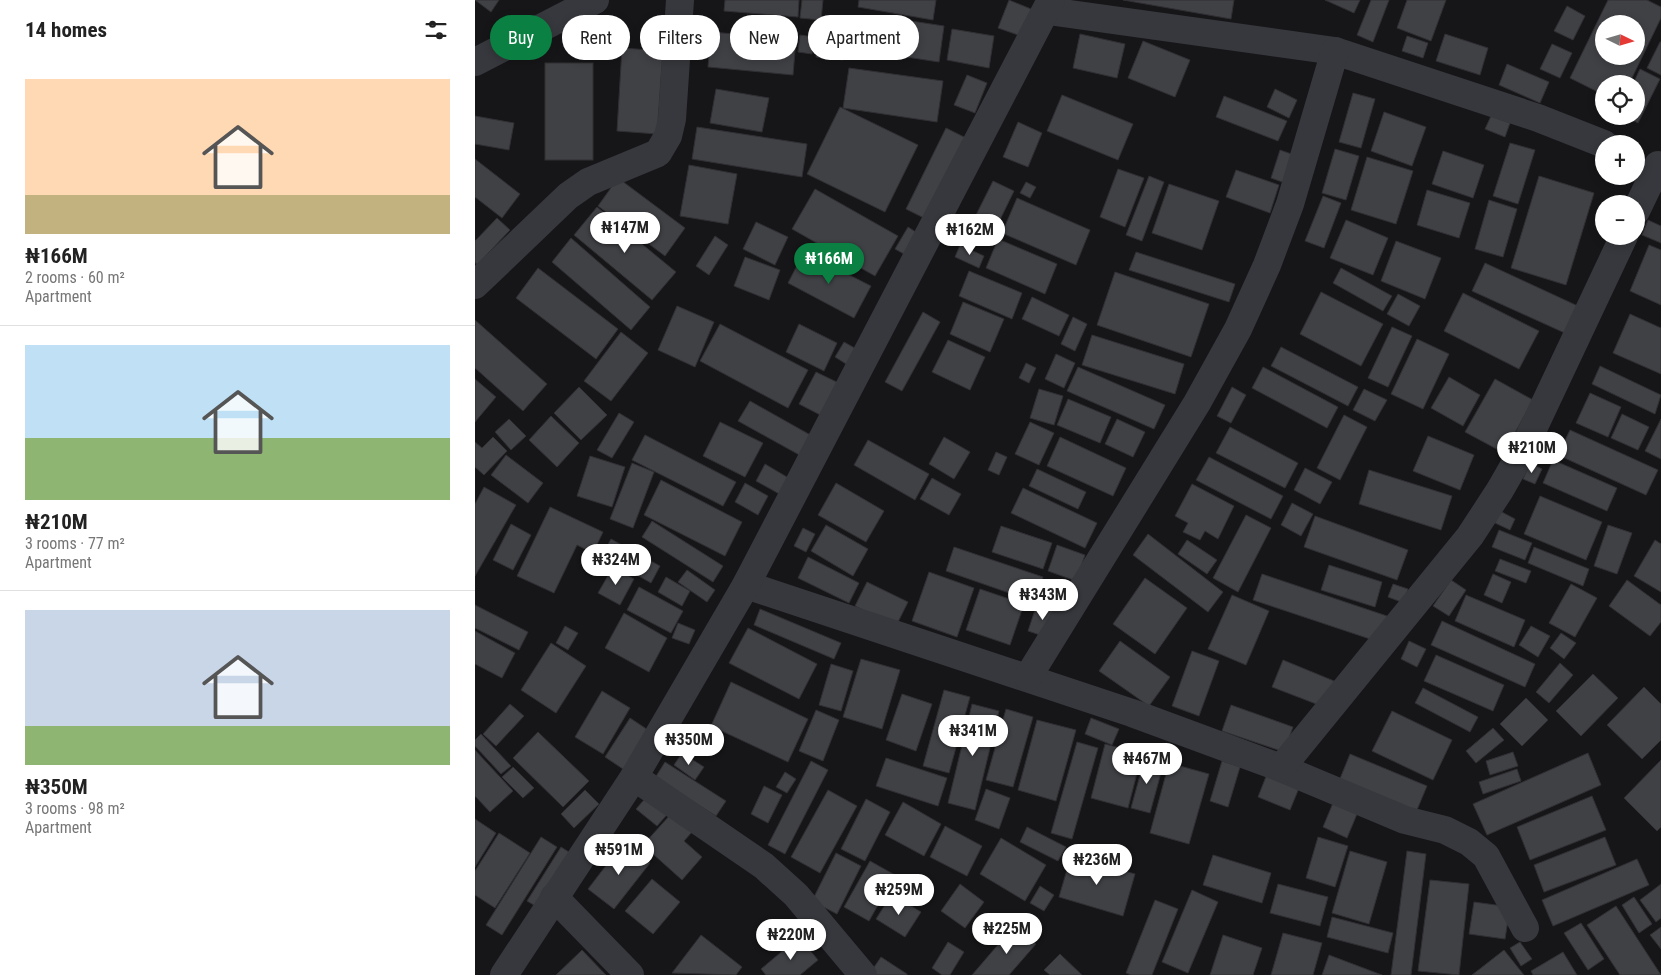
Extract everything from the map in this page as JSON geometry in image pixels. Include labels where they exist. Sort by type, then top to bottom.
[{"type":"street","points":[[475,62],[595,0]]},
{"type":"street","points":[[475,286],[568,196],[588,182],[658,153],[668,136],[672,119],[680,0]]},
{"type":"street","points":[[504,975],[634,777],[746,585],[1049,5],[1335,51],[1538,118],[1595,140]]},
{"type":"street","points":[[1028,677],[1197,403],[1238,328],[1267,265],[1290,204],[1335,51]]},
{"type":"street","points":[[1641,195],[1652,162]]},
{"type":"street","points":[[1281,768],[1470,536],[1485,513],[1524,448],[1620,245]]},
{"type":"street","points":[[746,585],[1131,712],[1281,768],[1405,820],[1445,830],[1469,842],[1486,856],[1525,928]]},
{"type":"street","points":[[634,777],[764,866],[797,895],[863,975]]},
{"type":"street","points":[[554,897],[630,975]]},
{"type":"building","points":[[475,0],[499,0],[491,12]]},
{"type":"building","points":[[725,0],[799,0],[798,17],[798,15],[724,11]]},
{"type":"building","points":[[802,0],[823,0],[822,15],[808,15],[808,19],[800,18]]},
{"type":"building","points":[[859,0],[936,0],[933,20],[919,18],[919,15],[904,15],[858,7]]},
{"type":"building","points":[[1009,0],[1031,9],[1021,36],[998,28]]},
{"type":"building","points":[[1123,0],[1234,0],[1231,19]]},
{"type":"building","points":[[1325,0],[1360,0],[1354,13]]},
{"type":"building","points":[[1371,0],[1389,0],[1373,42],[1357,35]]},
{"type":"building","points":[[1407,0],[1446,0],[1431,41],[1397,28]]},
{"type":"building","points":[[1608,0],[1647,0],[1661,7],[1661,18],[1645,51],[1645,15],[1601,15]]},
{"type":"building","points":[[1567,6],[1585,16],[1573,40],[1554,31]]},
{"type":"building","points":[[919,22],[944,26],[939,62],[919,59]]},
{"type":"building","points":[[1595,27],[1595,65],[1638,65],[1633,75],[1595,75],[1595,90],[1570,78]]},
{"type":"building","points":[[952,29],[994,36],[989,68],[947,60]]},
{"type":"building","points":[[720,33],[730,34],[730,60],[794,60],[793,75],[708,67],[709,60],[720,60]]},
{"type":"building","points":[[1080,34],[1125,44],[1117,78],[1073,68]]},
{"type":"building","points":[[1445,34],[1488,48],[1480,75],[1436,61]]},
{"type":"building","points":[[800,35],[808,36],[808,53],[798,52]]},
{"type":"building","points":[[1407,36],[1428,43],[1423,58],[1402,51]]},
{"type":"building","points":[[1143,41],[1190,60],[1175,97],[1128,78]]},
{"type":"building","points":[[1661,42],[1661,75],[1647,68]]},
{"type":"building","points":[[1552,44],[1572,53],[1560,78],[1540,69]]},
{"type":"building","points":[[630,49],[640,49],[640,60],[662,60],[657,134],[617,131],[621,60],[630,60]]},
{"type":"building","points":[[545,63],[593,63],[593,160],[545,160]]},
{"type":"building","points":[[1507,64],[1549,82],[1540,103],[1499,85]]},
{"type":"building","points":[[849,68],[943,81],[937,122],[843,108]]},
{"type":"building","points":[[1640,69],[1660,79],[1645,109],[1645,75],[1637,75]]},
{"type":"building","points":[[967,75],[987,83],[975,113],[954,105]]},
{"type":"building","points":[[716,89],[769,98],[762,132],[710,123]]},
{"type":"building","points":[[1275,89],[1297,100],[1289,118],[1267,107]]},
{"type":"building","points":[[1353,93],[1375,99],[1361,148],[1339,142]]},
{"type":"building","points":[[1062,95],[1133,124],[1118,160],[1047,131]]},
{"type":"building","points":[[1224,96],[1287,121],[1278,141],[1216,117]]},
{"type":"building","points":[[840,107],[918,145],[885,212],[807,174]]},
{"type":"building","points":[[1384,112],[1426,127],[1412,166],[1371,151]]},
{"type":"building","points":[[475,116],[514,123],[509,150],[475,144]]},
{"type":"building","points":[[1491,116],[1510,123],[1505,137],[1485,129]]},
{"type":"building","points":[[1018,122],[1042,133],[1028,167],[1003,157]]},
{"type":"building","points":[[697,127],[807,144],[802,177],[692,159]]},
{"type":"building","points":[[946,128],[972,141],[932,222],[906,209]]},
{"type":"building","points":[[1510,143],[1535,150],[1518,204],[1493,196]]},
{"type":"building","points":[[1335,149],[1359,156],[1346,200],[1322,193]]},
{"type":"building","points":[[1280,150],[1297,156],[1288,184],[1271,178]]},
{"type":"building","points":[[1443,151],[1484,165],[1473,198],[1432,184]]},
{"type":"building","points":[[1367,157],[1413,171],[1396,224],[1351,210]]},
{"type":"building","points":[[475,159],[520,194],[502,218],[475,197]]},
{"type":"building","points":[[689,165],[737,174],[728,224],[680,216]]},
{"type":"building","points":[[1118,169],[1144,178],[1125,227],[1100,217]]},
{"type":"building","points":[[1236,170],[1279,185],[1270,213],[1226,197]]},
{"type":"building","points":[[1149,176],[1164,182],[1142,241],[1126,235]]},
{"type":"building","points":[[1539,176],[1594,193],[1566,285],[1511,268]]},
{"type":"building","points":[[618,178],[685,228],[665,256],[598,206]]},
{"type":"building","points":[[993,181],[1014,191],[996,228],[975,217]]},
{"type":"building","points":[[1026,182],[1036,187],[1030,198],[1020,193]]},
{"type":"building","points":[[1169,184],[1219,201],[1202,250],[1152,233]]},
{"type":"building","points":[[815,189],[898,236],[875,276],[792,229]]},
{"type":"building","points":[[1427,190],[1470,203],[1459,238],[1417,225]]},
{"type":"building","points":[[1323,196],[1341,203],[1324,248],[1305,241]]},
{"type":"building","points":[[1017,198],[1090,230],[1076,265],[1002,233]]},
{"type":"building","points":[[1489,200],[1517,209],[1503,257],[1475,249]]},
{"type":"building","points":[[597,207],[676,272],[652,300],[574,235]]},
{"type":"building","points":[[497,218],[510,230],[477,265],[475,262],[475,241]]},
{"type":"building","points":[[1346,220],[1388,238],[1373,275],[1330,258]]},
{"type":"building","points":[[1648,220],[1661,226],[1661,243],[1645,236],[1645,228]]},
{"type":"building","points":[[756,222],[788,237],[775,265],[743,249]]},
{"type":"building","points":[[908,227],[925,238],[913,259],[895,249]]},
{"type":"building","points":[[715,236],[728,245],[709,275],[696,266]]},
{"type":"building","points":[[571,238],[650,307],[631,330],[552,262]]},
{"type":"building","points":[[998,239],[1057,264],[1045,294],[986,268]]},
{"type":"building","points":[[1396,241],[1441,258],[1425,299],[1381,281]]},
{"type":"building","points":[[960,245],[984,256],[979,268],[955,257]]},
{"type":"building","points":[[1649,245],[1661,250],[1661,305],[1630,291]]},
{"type":"building","points":[[804,252],[871,286],[854,318],[788,283]]},
{"type":"building","points":[[1136,252],[1235,284],[1229,302],[1129,270]]},
{"type":"building","points":[[745,257],[780,270],[769,300],[734,286]]},
{"type":"building","points":[[1485,263],[1580,307],[1567,334],[1472,291]]},
{"type":"building","points":[[538,268],[618,329],[596,359],[516,298]]},
{"type":"building","points":[[1341,268],[1392,296],[1383,311],[1333,283]]},
{"type":"building","points":[[969,271],[1022,293],[1012,319],[959,296]]},
{"type":"building","points":[[1115,272],[1209,304],[1191,357],[1097,325]]},
{"type":"building","points":[[1321,292],[1383,324],[1361,366],[1300,334]]},
{"type":"building","points":[[1463,293],[1539,331],[1519,369],[1444,331]]},
{"type":"building","points":[[1398,294],[1420,306],[1409,326],[1387,314]]},
{"type":"building","points":[[1032,297],[1069,315],[1059,336],[1022,319]]},
{"type":"building","points":[[963,302],[1004,319],[990,352],[950,334]]},
{"type":"building","points":[[677,306],[714,322],[695,367],[658,350]]},
{"type":"building","points":[[923,312],[940,322],[902,391],[885,382]]},
{"type":"building","points":[[1630,314],[1661,328],[1661,374],[1613,353]]},
{"type":"building","points":[[1073,317],[1087,324],[1075,351],[1061,344]]},
{"type":"building","points":[[475,320],[547,384],[523,411],[475,368]]},
{"type":"building","points":[[720,324],[808,370],[788,408],[700,361]]},
{"type":"building","points":[[799,324],[837,343],[824,371],[786,352]]},
{"type":"building","points":[[1392,327],[1412,336],[1388,387],[1368,378]]},
{"type":"building","points":[[621,332],[648,353],[611,401],[584,381]]},
{"type":"building","points":[[1092,335],[1184,364],[1175,394],[1082,365]]},
{"type":"building","points":[[1417,339],[1449,354],[1423,409],[1391,394]]},
{"type":"building","points":[[948,340],[985,357],[970,390],[932,372]]},
{"type":"building","points":[[844,342],[860,351],[851,367],[835,357]]},
{"type":"building","points":[[1281,347],[1358,387],[1348,406],[1271,366]]},
{"type":"building","points":[[1056,354],[1075,363],[1064,388],[1045,379]]},
{"type":"building","points":[[1026,363],[1036,368],[1029,383],[1019,378]]},
{"type":"building","points":[[1600,366],[1661,395],[1655,414],[1592,384]]},
{"type":"building","points":[[1078,367],[1165,405],[1154,429],[1067,391]]},
{"type":"building","points":[[1263,367],[1338,407],[1327,428],[1252,388]]},
{"type":"building","points":[[816,372],[847,387],[830,420],[799,404]]},
{"type":"building","points":[[1449,377],[1480,395],[1463,426],[1431,408]]},
{"type":"building","points":[[475,379],[496,397],[475,422]]},
{"type":"building","points":[[1495,379],[1533,400],[1504,453],[1465,432]]},
{"type":"building","points":[[579,387],[607,415],[581,440],[554,413]]},
{"type":"building","points":[[1232,387],[1246,395],[1231,423],[1217,416]]},
{"type":"building","points":[[1039,389],[1063,396],[1054,425],[1030,418]]},
{"type":"building","points":[[1364,389],[1387,400],[1375,421],[1353,410]]},
{"type":"building","points":[[1590,393],[1621,407],[1608,437],[1576,423]]},
{"type":"building","points":[[1068,399],[1111,417],[1100,443],[1057,425]]},
{"type":"building","points":[[750,401],[814,437],[803,457],[738,421]]},
{"type":"building","points":[[619,413],[634,422],[612,458],[597,450]]},
{"type":"building","points":[[1622,414],[1649,427],[1638,450],[1611,438]]},
{"type":"building","points":[[1344,415],[1367,427],[1340,480],[1317,468]]},
{"type":"building","points":[[551,416],[579,443],[557,467],[529,440]]},
{"type":"building","points":[[509,419],[526,436],[511,450],[495,432]]},
{"type":"building","points":[[1117,419],[1145,432],[1133,457],[1105,444]]},
{"type":"building","points":[[1661,419],[1661,459],[1645,451]]},
{"type":"building","points":[[720,422],[763,443],[745,477],[703,456]]},
{"type":"building","points":[[1030,422],[1054,433],[1039,465],[1015,454]]},
{"type":"building","points":[[1230,427],[1298,463],[1285,488],[1216,453]]},
{"type":"building","points":[[1570,430],[1658,470],[1646,495],[1558,455]]},
{"type":"building","points":[[645,435],[736,482],[723,506],[632,460]]},
{"type":"building","points":[[1428,436],[1474,455],[1460,490],[1413,471]]},
{"type":"building","points":[[493,437],[507,451],[484,475],[475,467],[475,442],[482,448]]},
{"type":"building","points":[[944,437],[970,452],[954,479],[929,464]]},
{"type":"building","points":[[1060,437],[1126,468],[1113,496],[1047,466]]},
{"type":"building","points":[[868,440],[929,474],[915,500],[854,465]]},
{"type":"building","points":[[996,452],[1007,457],[999,475],[988,470]]},
{"type":"building","points":[[506,455],[543,483],[528,503],[491,475]]},
{"type":"building","points":[[590,456],[625,467],[612,507],[577,496]]},
{"type":"building","points":[[1209,457],[1283,496],[1271,519],[1196,480]]},
{"type":"building","points":[[1553,460],[1617,488],[1607,511],[1543,483]]},
{"type":"building","points":[[632,463],[654,472],[633,528],[610,519]]},
{"type":"building","points":[[1530,463],[1542,469],[1535,484],[1523,479]]},
{"type":"building","points":[[765,464],[792,480],[783,496],[756,481]]},
{"type":"building","points":[[1305,468],[1332,482],[1320,504],[1294,490]]},
{"type":"building","points":[[1037,469],[1086,492],[1078,509],[1029,486]]},
{"type":"building","points":[[1369,470],[1452,496],[1441,530],[1359,504]]},
{"type":"building","points":[[932,478],[961,494],[949,515],[920,499]]},
{"type":"building","points":[[661,480],[742,522],[725,556],[644,515]]},
{"type":"building","points":[[745,483],[768,496],[758,515],[735,502]]},
{"type":"building","points":[[836,483],[884,511],[866,542],[818,515]]},
{"type":"building","points":[[1192,484],[1234,506],[1218,539],[1205,531],[1200,540],[1183,532],[1188,523],[1175,516]]},
{"type":"building","points":[[484,487],[516,505],[475,576],[475,504]]},
{"type":"building","points":[[1023,488],[1097,523],[1085,548],[1011,513]]},
{"type":"building","points":[[1540,496],[1602,522],[1586,560],[1524,534]]},
{"type":"building","points":[[1292,503],[1313,514],[1301,536],[1281,525]]},
{"type":"building","points":[[550,507],[603,532],[593,553],[577,545],[554,593],[517,576]]},
{"type":"building","points":[[1500,511],[1515,519],[1510,530],[1495,523]]},
{"type":"building","points":[[1246,515],[1271,528],[1238,592],[1213,578]]},
{"type":"building","points":[[1315,516],[1408,550],[1397,580],[1304,547]]},
{"type":"building","points":[[652,521],[723,566],[713,582],[642,537]]},
{"type":"building","points":[[511,524],[531,535],[513,570],[493,560]]},
{"type":"building","points":[[826,525],[868,549],[853,576],[811,551]]},
{"type":"building","points":[[1608,525],[1632,533],[1617,574],[1594,566]]},
{"type":"building","points":[[1001,526],[1052,543],[1043,569],[992,552]]},
{"type":"building","points":[[803,528],[815,534],[806,552],[794,546]]},
{"type":"building","points":[[1499,530],[1532,543],[1525,560],[1492,547]]},
{"type":"building","points":[[1148,534],[1223,592],[1208,612],[1133,555]]},
{"type":"building","points":[[611,539],[660,566],[651,583],[602,555]]},
{"type":"building","points":[[1187,540],[1217,560],[1207,574],[1178,554]]},
{"type":"building","points":[[1655,540],[1661,544],[1661,592],[1634,576]]},
{"type":"building","points":[[1057,545],[1085,555],[1076,581],[1048,571]]},
{"type":"building","points":[[954,547],[1043,577],[1035,602],[946,571]]},
{"type":"building","points":[[1534,547],[1589,569],[1583,586],[1528,563]]},
{"type":"building","points":[[808,557],[859,583],[849,603],[798,578]]},
{"type":"building","points":[[1500,559],[1531,571],[1526,583],[1495,571]]},
{"type":"building","points":[[1329,565],[1382,582],[1375,607],[1321,590]]},
{"type":"building","points":[[613,567],[634,579],[620,605],[598,593]]},
{"type":"building","points":[[687,570],[715,590],[707,602],[678,582]]},
{"type":"building","points":[[929,572],[974,588],[957,637],[912,621]]},
{"type":"building","points":[[1262,574],[1387,616],[1379,642],[1253,600]]},
{"type":"building","points":[[1493,574],[1511,582],[1502,603],[1484,595]]},
{"type":"building","points":[[666,577],[690,591],[682,606],[658,592]]},
{"type":"building","points":[[1145,578],[1187,608],[1155,654],[1113,624]]},
{"type":"building","points":[[1451,580],[1466,590],[1449,616],[1433,606]]},
{"type":"building","points":[[1627,580],[1661,605],[1661,622],[1650,636],[1609,606]]},
{"type":"building","points":[[867,582],[908,602],[896,626],[855,606]]},
{"type":"building","points":[[1393,584],[1408,589],[1404,603],[1388,597]]},
{"type":"building","points":[[1571,584],[1597,598],[1575,637],[1549,623]]},
{"type":"building","points":[[639,587],[683,611],[671,633],[627,610]]},
{"type":"building","points":[[980,589],[1024,604],[1010,645],[966,630]]},
{"type":"building","points":[[1232,595],[1269,611],[1246,665],[1208,649]]},
{"type":"building","points":[[1466,595],[1525,620],[1514,647],[1455,621]]},
{"type":"building","points":[[1037,604],[1058,611],[1049,638],[1028,631]]},
{"type":"building","points":[[475,605],[528,632],[519,650],[475,628]]},
{"type":"building","points":[[760,609],[841,643],[834,659],[754,625]]},
{"type":"building","points":[[624,613],[667,638],[649,672],[605,648]]},
{"type":"building","points":[[1442,621],[1535,664],[1525,687],[1431,645]]},
{"type":"building","points":[[678,623],[695,630],[689,644],[672,638]]},
{"type":"building","points":[[565,626],[578,633],[568,650],[556,643]]},
{"type":"building","points":[[1531,626],[1550,636],[1538,657],[1519,645]]},
{"type":"building","points":[[748,628],[817,664],[799,699],[729,663]]},
{"type":"building","points":[[475,631],[515,653],[502,678],[475,664]]},
{"type":"building","points":[[1561,633],[1576,643],[1564,659],[1550,648]]},
{"type":"building","points":[[1120,641],[1170,677],[1149,706],[1099,671]]},
{"type":"building","points":[[1409,641],[1426,649],[1417,667],[1401,659]]},
{"type":"building","points":[[551,643],[586,666],[556,713],[521,690]]},
{"type":"building","points":[[1192,651],[1219,661],[1199,716],[1172,706]]},
{"type":"building","points":[[1436,655],[1504,685],[1493,711],[1424,681]]},
{"type":"building","points":[[861,659],[900,670],[882,729],[843,717]]},
{"type":"building","points":[[1283,660],[1334,681],[1324,707],[1272,687]]},
{"type":"building","points":[[1560,663],[1573,675],[1549,703],[1536,692]]},
{"type":"building","points":[[831,664],[853,671],[841,711],[819,705]]},
{"type":"building","points":[[1593,674],[1618,698],[1581,736],[1556,711]]},
{"type":"building","points":[[731,682],[808,719],[788,762],[711,726]]},
{"type":"building","points":[[1644,687],[1661,704],[1661,740],[1642,759],[1607,725]]},
{"type":"building","points":[[1423,688],[1478,717],[1470,732],[1415,703]]},
{"type":"building","points":[[944,690],[970,697],[949,773],[923,766]]},
{"type":"building","points":[[602,691],[630,708],[603,754],[575,737]]},
{"type":"building","points":[[902,694],[932,704],[916,751],[886,740]]},
{"type":"building","points":[[1526,698],[1548,720],[1522,746],[1500,724]]},
{"type":"building","points":[[510,704],[524,716],[496,746],[483,734]]},
{"type":"building","points":[[972,704],[999,711],[975,810],[948,803]]},
{"type":"building","points":[[1231,705],[1293,727],[1284,752],[1222,731]]},
{"type":"building","points":[[1006,709],[1033,717],[1013,787],[986,780]]},
{"type":"building","points":[[816,710],[839,720],[823,761],[799,751]]},
{"type":"building","points":[[1392,711],[1452,740],[1433,780],[1372,751]]},
{"type":"building","points":[[630,718],[651,732],[626,771],[605,757]]},
{"type":"building","points":[[1091,718],[1119,729],[1112,745],[1085,734]]},
{"type":"building","points":[[1037,720],[1076,730],[1056,801],[1018,790]]},
{"type":"building","points":[[1493,728],[1504,740],[1476,763],[1466,751]]},
{"type":"building","points":[[538,732],[589,781],[563,807],[513,758]]},
{"type":"building","points":[[481,734],[511,766],[501,774],[475,746],[475,740]]},
{"type":"building","points":[[1077,742],[1098,748],[1072,839],[1051,833]]},
{"type":"building","points":[[1105,744],[1142,754],[1128,808],[1091,798]]},
{"type":"building","points":[[475,750],[513,791],[490,812],[475,796]]},
{"type":"building","points":[[1513,752],[1518,766],[1490,775],[1486,761]]},
{"type":"building","points":[[682,753],[704,767],[695,780],[674,765]]},
{"type":"building","points":[[1588,753],[1601,785],[1487,835],[1473,804]]},
{"type":"building","points":[[1350,754],[1427,786],[1414,817],[1337,786]]},
{"type":"building","points":[[1145,757],[1164,762],[1150,813],[1131,808]]},
{"type":"building","points":[[886,758],[947,778],[938,806],[876,786]]},
{"type":"building","points":[[1661,760],[1661,827],[1657,831],[1624,798]]},
{"type":"building","points":[[811,761],[828,770],[785,854],[768,845]]},
{"type":"building","points":[[1222,761],[1240,767],[1228,807],[1210,801]]},
{"type":"building","points":[[665,762],[726,801],[716,816],[655,778]]},
{"type":"building","points":[[1169,763],[1209,774],[1189,844],[1150,833]]},
{"type":"building","points":[[513,767],[534,788],[523,798],[502,777]]},
{"type":"building","points":[[1517,769],[1521,781],[1483,794],[1479,782]]},
{"type":"building","points":[[785,772],[796,779],[787,793],[776,787]]},
{"type":"building","points":[[1267,774],[1299,788],[1290,810],[1258,797]]},
{"type":"building","points":[[764,786],[782,795],[768,823],[751,814]]},
{"type":"building","points":[[986,789],[1010,798],[999,829],[975,820]]},
{"type":"building","points":[[585,790],[599,804],[574,828],[561,814]]},
{"type":"building","points":[[828,790],[857,806],[820,873],[791,857]]},
{"type":"building","points":[[650,793],[671,810],[657,826],[636,809]]},
{"type":"building","points":[[1592,796],[1606,830],[1530,860],[1517,827]]},
{"type":"building","points":[[866,799],[890,812],[865,861],[841,849]]},
{"type":"building","points":[[903,802],[941,824],[924,856],[885,835]]},
{"type":"building","points":[[1333,803],[1357,814],[1347,838],[1323,827]]},
{"type":"building","points":[[671,814],[692,832],[684,841],[702,857],[682,880],[643,845]]},
{"type":"building","points":[[475,819],[496,833],[475,867]]},
{"type":"building","points":[[945,826],[982,846],[967,876],[930,857]]},
{"type":"building","points":[[1027,827],[1066,847],[1058,861],[1020,842]]},
{"type":"building","points":[[499,833],[530,853],[495,908],[475,895],[475,871]]},
{"type":"building","points":[[541,837],[557,847],[502,935],[486,925]]},
{"type":"building","points":[[1318,837],[1348,846],[1335,887],[1306,878]]},
{"type":"building","points":[[1605,837],[1616,865],[1544,892],[1534,865]]},
{"type":"building","points":[[1001,838],[1046,865],[1025,901],[980,874]]},
{"type":"building","points":[[624,842],[650,863],[614,909],[588,889]]},
{"type":"building","points":[[561,847],[572,854],[539,908],[527,901]]},
{"type":"building","points":[[1350,851],[1387,862],[1369,924],[1332,913]]},
{"type":"building","points":[[1407,851],[1426,854],[1411,975],[1391,975]]},
{"type":"building","points":[[836,853],[861,866],[837,914],[812,901]]},
{"type":"building","points":[[1213,855],[1271,873],[1262,903],[1203,885]]},
{"type":"building","points":[[1071,856],[1135,874],[1123,916],[1059,897]]},
{"type":"building","points":[[1637,859],[1649,885],[1553,926],[1542,900]]},
{"type":"building","points":[[870,861],[895,875],[869,921],[844,907]]},
{"type":"building","points":[[652,879],[680,902],[653,934],[625,911]]},
{"type":"building","points":[[1430,880],[1469,884],[1459,975],[1418,971]]},
{"type":"building","points":[[960,884],[984,902],[965,928],[941,911]]},
{"type":"building","points":[[1278,884],[1328,897],[1320,926],[1270,913]]},
{"type":"building","points":[[1661,884],[1661,918],[1656,922],[1640,900]]},
{"type":"building","points":[[1040,886],[1054,895],[1044,911],[1030,903]]},
{"type":"building","points":[[1192,890],[1218,902],[1188,973],[1162,962]]},
{"type":"building","points":[[892,894],[921,912],[905,937],[876,919]]},
{"type":"building","points":[[1634,897],[1652,924],[1639,933],[1622,905]]},
{"type":"building","points":[[1155,900],[1178,909],[1152,975],[1131,975],[1126,973]]},
{"type":"building","points":[[1474,902],[1510,907],[1505,939],[1469,934]]},
{"type":"building","points":[[1616,906],[1661,975],[1620,975],[1587,925]]},
{"type":"building","points":[[1332,917],[1393,933],[1388,953],[1327,937]]},
{"type":"building","points":[[1581,923],[1604,959],[1588,970],[1564,933]]},
{"type":"building","points":[[1014,926],[1036,944],[1009,975],[972,975]]},
{"type":"building","points":[[1661,927],[1661,949],[1650,935]]},
{"type":"building","points":[[1283,933],[1322,943],[1313,975],[1271,975]]},
{"type":"building","points":[[701,935],[742,967],[736,975],[672,973]]},
{"type":"building","points":[[1223,935],[1262,948],[1253,975],[1210,975]]},
{"type":"building","points":[[799,937],[818,960],[800,975],[766,975],[761,969]]},
{"type":"building","points":[[948,942],[964,952],[950,975],[942,975],[932,968]]},
{"type":"building","points":[[1520,942],[1532,959],[1521,966],[1510,948]]},
{"type":"building","points":[[582,950],[606,975],[556,975]]},
{"type":"building","points":[[1504,950],[1524,975],[1472,975]]},
{"type":"building","points":[[1563,952],[1577,975],[1533,975],[1531,971]]},
{"type":"building","points":[[1060,954],[1082,975],[1050,975],[1044,970]]},
{"type":"building","points":[[1329,955],[1382,975],[1322,975]]},
{"type":"building","points":[[881,957],[907,975],[873,975],[870,973]]}]
